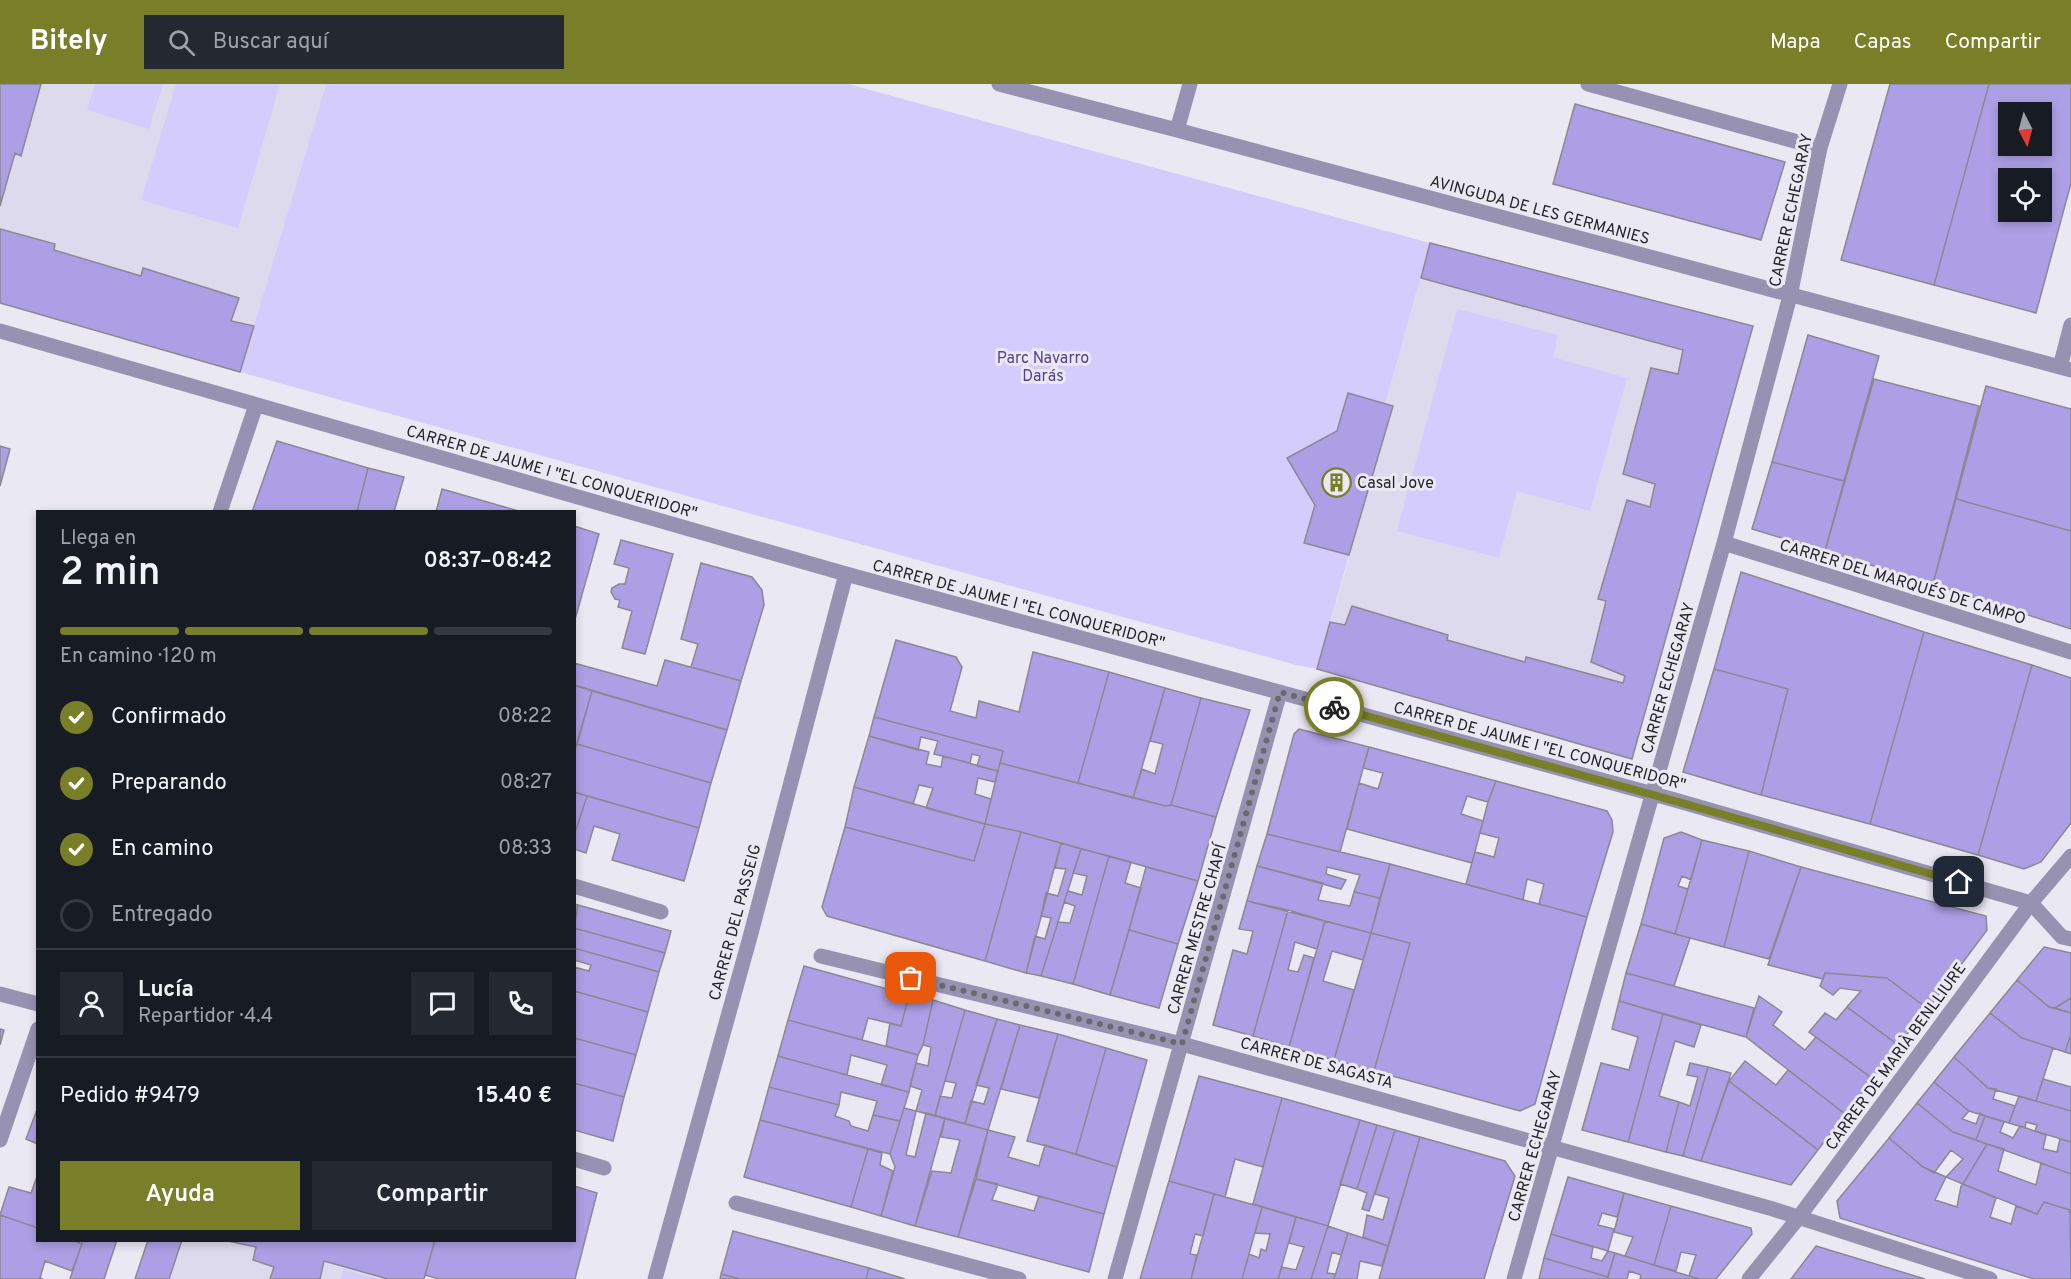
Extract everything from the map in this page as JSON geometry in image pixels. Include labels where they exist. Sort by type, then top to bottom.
[{"type":"street","name":"AVINGUDA DE LES GERMANIES","points":[[999,84],[2065,369]]},
{"type":"street","points":[[1177,130],[1190,84]]},
{"type":"street","points":[[1588,84],[1820,148]]},
{"type":"street","name":"CARRER ECHEGARAY","points":[[1514,1279],[1724,543],[1790,296],[1820,148],[1840,84]]},
{"type":"street","points":[[2065,369],[2071,325]]},
{"type":"street","name":"CARRER DE JAUME I \"EL CONQUERIDOR\"","points":[[0,331],[846,574],[1651,795],[2031,903]]},
{"type":"street","points":[[221,510],[256,405]]},
{"type":"street","name":"CARRER DEL MARQUÉS DE CAMPO","points":[[1724,543],[2071,652]]},
{"type":"street","name":"CARRER DEL PASSEIG","points":[[655,1279],[750,937],[846,574]]},
{"type":"street","name":"CARRER MESTRE CHAPÍ","points":[[1115,1279],[1280,692]]},
{"type":"street","name":"CARRER DE MARIÀ BENLLIURE","points":[[1749,1279],[1799,1217],[2031,903],[2071,856]]},
{"type":"street","points":[[576,887],[661,912]]},
{"type":"street","points":[[2031,903],[2062,937],[2071,939]]},
{"type":"street","name":"CARRER DE SAGASTA","points":[[821,956],[1182,1044],[1553,1146],[1799,1217],[1990,1279]]},
{"type":"street","points":[[0,994],[36,1003]]},
{"type":"street","points":[[0,1140],[36,1035]]},
{"type":"street","points":[[576,1160],[604,1168]]},
{"type":"street","points":[[736,1203],[1019,1279]]},
{"type":"shaded area","points":[[0,84],[326,84],[240,372],[0,303]]},
{"type":"shaded area","points":[[1430,243],[1753,326],[1632,759],[1317,669],[1393,407],[1385,405]]},
{"type":"shaded area","points":[[182,1242],[435,1242],[424,1279],[169,1279]]},
{"type":"green space","points":[[95,84],[163,84],[149,129],[87,110]]},
{"type":"green space","points":[[176,84],[280,84],[238,228],[141,200]]},
{"type":"green space","name":"Parc Navarro Darás","points":[[326,84],[848,84],[1430,243],[1385,405],[1288,458],[1315,505],[1304,543],[1349,555],[1317,669],[240,372]]},
{"type":"green space","points":[[1457,309],[1558,335],[1553,357],[1627,378],[1590,511],[1517,491],[1499,558],[1397,531]]},
{"type":"green space","points":[[343,1269],[377,1279],[341,1279]]},
{"type":"building","points":[[0,84],[41,84],[21,156],[15,153],[0,206]]},
{"type":"building","points":[[1890,84],[1989,84],[1934,285],[1841,260]]},
{"type":"building","points":[[1989,84],[2071,84],[2071,183],[2036,313],[1934,285]]},
{"type":"building","points":[[1575,104],[1785,162],[1761,240],[1553,184]]},
{"type":"building","points":[[0,229],[55,244],[54,250],[141,276],[143,268],[239,298],[231,321],[254,326],[240,372],[0,303]]},
{"type":"building","points":[[1430,243],[1753,326],[1632,759],[1317,669],[1330,622],[1345,625],[1352,606],[1448,635],[1447,640],[1525,662],[1526,657],[1623,683],[1625,676],[1591,662],[1606,601],[1598,599],[1627,500],[1650,507],[1655,484],[1623,474],[1651,368],[1678,374],[1683,350],[1421,278]]},
{"type":"building","points":[[1808,335],[1879,356],[1844,481],[1772,462]]},
{"type":"building","points":[[1874,379],[1979,406],[1933,584],[1825,551]]},
{"type":"building","points":[[1986,386],[2071,409],[2071,531],[1956,499]]},
{"type":"building","name":"Casal Jove","points":[[1348,393],[1393,406],[1349,555],[1304,543],[1315,505],[1287,458],[1337,431]]},
{"type":"building","points":[[277,441],[368,468],[358,510],[253,510]]},
{"type":"building","points":[[0,446],[10,449],[0,486]]},
{"type":"building","points":[[1772,462],[1844,481],[1825,551],[1752,529]]},
{"type":"building","points":[[368,468],[404,477],[395,510],[358,510]]},
{"type":"building","points":[[442,489],[515,510],[437,510]]},
{"type":"building","points":[[1956,499],[2071,531],[2071,629],[1933,584]]},
{"type":"building","points":[[576,527],[599,534],[576,616]]},
{"type":"building","points":[[621,540],[673,554],[645,654],[622,648],[632,611],[618,607],[620,600],[615,599],[611,592],[612,588],[619,584],[625,584],[629,568],[614,564]]},
{"type":"building","points":[[701,563],[752,577],[762,590],[764,605],[741,681],[691,667],[698,644],[681,639]]},
{"type":"building","points":[[1741,572],[1924,632],[1870,824],[1761,795],[1788,689],[1714,669]]},
{"type":"building","points":[[1924,632],[2032,665],[1978,855],[1870,824]]},
{"type":"building","points":[[896,640],[956,657],[962,667],[950,711],[976,718],[979,701],[1019,712],[1033,652],[1109,672],[1078,783],[1000,763],[1003,751],[874,717]]},
{"type":"building","points":[[665,660],[741,681],[727,730],[576,686],[576,664],[657,686]]},
{"type":"building","points":[[2032,665],[2071,678],[2071,823],[2041,862],[2024,869],[1978,855]]},
{"type":"building","points":[[1714,669],[1788,689],[1761,795],[1683,772]]},
{"type":"building","points":[[1109,672],[1165,688],[1133,798],[1078,783]]},
{"type":"building","points":[[576,686],[592,691],[576,746]]},
{"type":"building","points":[[1165,688],[1201,698],[1171,805],[1166,806],[1133,798],[1142,769],[1155,774],[1163,744],[1150,741]]},
{"type":"building","points":[[592,691],[727,730],[711,783],[577,744]]},
{"type":"building","points":[[1201,698],[1250,710],[1216,817],[1171,805]]},
{"type":"building","points":[[874,717],[1003,751],[998,771],[977,766],[980,756],[972,754],[970,763],[934,754],[938,741],[921,737],[918,750],[869,736]]},
{"type":"building","points":[[1299,729],[1369,747],[1340,852],[1267,834],[1294,734]]},
{"type":"building","points":[[869,736],[929,752],[926,764],[941,767],[943,756],[998,771],[995,782],[978,778],[975,794],[991,799],[985,824],[926,808],[933,788],[919,785],[913,804],[854,787]]},
{"type":"building","points":[[577,744],[711,783],[699,828],[576,793]]},
{"type":"building","points":[[1369,747],[1496,781],[1488,802],[1467,796],[1461,814],[1483,821],[1472,863],[1347,829],[1359,783],[1378,789],[1383,773],[1363,768]]},
{"type":"building","points":[[1000,763],[1216,817],[1198,881],[985,824]]},
{"type":"building","points":[[1496,781],[1607,811],[1612,820],[1613,832],[1587,917],[1539,904],[1544,884],[1527,879],[1523,900],[1466,884],[1475,852],[1494,857],[1499,838],[1480,833]]},
{"type":"building","points":[[854,787],[985,824],[974,861],[845,827]]},
{"type":"building","points":[[576,793],[587,796],[576,830]]},
{"type":"building","points":[[587,796],[699,828],[684,881],[612,860],[620,834],[594,826],[586,853],[576,850],[576,830]]},
{"type":"building","points":[[985,824],[1021,832],[985,961],[827,916],[822,907],[845,827],[974,861]]},
{"type":"building","points":[[1021,832],[1061,843],[1026,973],[985,961]]},
{"type":"building","points":[[1681,832],[1702,840],[1691,880],[1682,876],[1678,886],[1688,889],[1675,934],[1641,924],[1664,838]]},
{"type":"building","points":[[1267,834],[1390,864],[1380,898],[1354,892],[1360,875],[1327,867],[1326,874],[1346,880],[1341,889],[1257,866]]},
{"type":"building","points":[[1702,840],[1749,851],[1724,947],[1675,934]]},
{"type":"building","points":[[1061,843],[1081,849],[1041,976],[1026,973],[1035,936],[1045,939],[1051,918],[1041,916],[1046,893],[1058,896],[1066,869],[1055,868]]},
{"type":"building","points":[[1081,849],[1109,856],[1073,984],[1041,976],[1058,922],[1070,923],[1075,906],[1064,902],[1068,891],[1082,895],[1087,876],[1073,873]]},
{"type":"building","points":[[1749,851],[1801,867],[1769,959],[1724,947]]},
{"type":"building","points":[[1109,856],[1131,862],[1125,883],[1141,888],[1110,995],[1073,984]]},
{"type":"building","points":[[1390,864],[1587,917],[1535,1104],[1520,1111],[1374,1071],[1410,943],[1371,933]]},
{"type":"building","points":[[1257,866],[1323,883],[1318,900],[1350,906],[1354,892],[1380,898],[1371,933],[1247,901]]},
{"type":"building","points":[[1146,867],[1198,881],[1178,944],[1129,930]]},
{"type":"building","points":[[1801,867],[1986,916],[1987,930],[1928,1009],[1887,978],[1825,973],[1823,979],[1768,965]]},
{"type":"building","points":[[1247,901],[1288,910],[1253,1036],[1213,1025],[1233,950],[1247,954],[1253,931],[1239,929]]},
{"type":"building","points":[[578,905],[671,931],[665,953],[576,929]]},
{"type":"building","points":[[1288,910],[1325,921],[1317,949],[1295,942],[1288,970],[1298,972],[1304,955],[1314,958],[1289,1047],[1253,1036]]},
{"type":"building","points":[[1325,921],[1371,933],[1363,960],[1332,951],[1323,981],[1354,990],[1334,1060],[1289,1047]]},
{"type":"building","points":[[1641,924],[1690,938],[1674,986],[1626,973]]},
{"type":"building","points":[[576,929],[665,953],[659,972],[576,949]]},
{"type":"building","points":[[1129,930],[1178,944],[1159,1008],[1110,995]]},
{"type":"building","points":[[1371,933],[1410,943],[1374,1071],[1334,1060]]},
{"type":"building","points":[[2044,947],[2071,953],[2071,998],[2055,1008],[2049,1007],[2017,980]]},
{"type":"building","points":[[576,949],[659,972],[648,1012],[576,992],[576,968],[589,971],[591,965],[576,961]]},
{"type":"building","points":[[804,966],[909,995],[901,1026],[868,1018],[862,1040],[788,1020]]},
{"type":"building","points":[[1626,973],[1754,1008],[1746,1037],[1619,1001]]},
{"type":"building","points":[[1825,973],[1887,978],[1928,1009],[1898,1045],[1847,1007],[1861,991],[1840,988],[1833,995],[1820,986]]},
{"type":"building","points":[[2017,980],[2049,1007],[2071,1013],[2071,1034],[2065,1052],[2022,1038],[1990,1013]]},
{"type":"building","points":[[576,992],[648,1012],[636,1055],[576,1039]]},
{"type":"building","points":[[909,995],[933,1000],[923,1045],[918,1055],[886,1046],[890,1023],[901,1026]]},
{"type":"building","points":[[1759,996],[1782,1012],[1773,1025],[1805,1050],[1816,1037],[1873,1079],[1845,1114],[1746,1037]]},
{"type":"building","points":[[2071,998],[2071,1013],[2055,1008]]},
{"type":"building","points":[[933,1000],[965,1010],[935,1116],[916,1111],[922,1090],[910,1086],[916,1063],[928,1066],[931,1047],[923,1045]]},
{"type":"building","points":[[1619,1001],[1663,1014],[1628,1142],[1582,1130],[1601,1063],[1629,1070],[1638,1037],[1612,1029]]},
{"type":"building","points":[[1847,1007],[1898,1045],[1873,1079],[1809,1032],[1825,1013],[1836,1020]]},
{"type":"building","points":[[965,1010],[997,1019],[965,1124],[935,1116],[940,1096],[952,1098],[956,1083],[945,1081]]},
{"type":"building","points":[[1990,1013],[2022,1038],[2053,1048],[2036,1101],[1988,1088],[1954,1057]]},
{"type":"building","points":[[1663,1014],[1701,1025],[1694,1047],[1675,1041],[1659,1096],[1679,1102],[1666,1152],[1628,1142]]},
{"type":"building","points":[[997,1019],[1020,1025],[988,1130],[965,1124],[971,1101],[984,1104],[989,1088],[976,1085]]},
{"type":"building","points":[[788,1020],[918,1055],[909,1092],[881,1085],[887,1065],[851,1055],[847,1075],[778,1056]]},
{"type":"building","points":[[1020,1025],[1058,1034],[1039,1098],[1001,1089]]},
{"type":"building","points":[[0,1029],[4,1030],[0,1045]]},
{"type":"building","points":[[1058,1034],[1106,1048],[1076,1154],[1027,1141]]},
{"type":"building","points":[[2071,1034],[2071,1054],[2065,1052]]},
{"type":"building","points":[[576,1039],[636,1055],[624,1097],[576,1084]]},
{"type":"building","points":[[1106,1048],[1147,1060],[1117,1167],[1076,1154]]},
{"type":"building","points":[[778,1056],[909,1092],[900,1121],[873,1115],[877,1101],[841,1092],[839,1105],[769,1087]]},
{"type":"building","points":[[1954,1057],[1988,1088],[1996,1089],[1993,1099],[2015,1106],[2009,1123],[1969,1111],[1934,1082]]},
{"type":"building","points":[[1745,1061],[1776,1085],[1788,1070],[1845,1114],[1818,1150],[1729,1081]]},
{"type":"building","points":[[1690,1063],[1708,1067],[1683,1156],[1666,1152],[1679,1102],[1690,1106],[1698,1077],[1687,1075]]},
{"type":"building","points":[[1708,1067],[1731,1073],[1701,1161],[1683,1156]]},
{"type":"building","points":[[1199,1076],[1282,1098],[1263,1167],[1235,1159],[1225,1197],[1169,1181]]},
{"type":"building","points":[[2043,1079],[2071,1087],[2071,1111],[2036,1101]]},
{"type":"building","points":[[1729,1081],[1818,1150],[1791,1185],[1701,1161]]},
{"type":"building","points":[[1934,1082],[1969,1111],[1962,1119],[1976,1124],[1980,1113],[1985,1116],[1976,1140],[1953,1132],[1917,1103]]},
{"type":"building","points":[[576,1084],[624,1097],[613,1141],[576,1131]]},
{"type":"building","points":[[769,1087],[839,1105],[835,1116],[849,1121],[851,1126],[868,1131],[873,1115],[900,1121],[890,1154],[760,1120]]},
{"type":"building","points":[[2019,1096],[2071,1111],[2071,1142],[2035,1131],[2037,1125],[2026,1122],[2025,1128],[2009,1123]]},
{"type":"building","points":[[1282,1098],[1360,1120],[1328,1226],[1253,1204]]},
{"type":"building","points":[[1917,1103],[1953,1132],[1987,1144],[1963,1184],[1946,1177],[1963,1159],[1951,1150],[1934,1173],[1923,1167],[1889,1138]]},
{"type":"building","points":[[904,1108],[916,1111],[906,1155],[915,1157],[926,1113],[945,1118],[915,1226],[881,1216],[895,1167],[890,1154]]},
{"type":"building","points":[[36,1112],[36,1143],[26,1139]]},
{"type":"building","points":[[1985,1116],[2004,1122],[2000,1132],[2013,1138],[2020,1126],[2046,1135],[2043,1149],[2057,1152],[2060,1139],[2071,1142],[2071,1174],[1976,1140]]},
{"type":"building","points":[[945,1118],[988,1130],[958,1237],[915,1226],[932,1171],[951,1173],[960,1140],[941,1137]]},
{"type":"building","points":[[760,1120],[868,1149],[851,1207],[744,1177]]},
{"type":"building","points":[[1360,1120],[1377,1125],[1357,1189],[1340,1184]]},
{"type":"building","points":[[1377,1125],[1395,1130],[1369,1211],[1362,1209],[1367,1193],[1357,1189]]},
{"type":"building","points":[[988,1130],[1015,1137],[1008,1157],[1039,1166],[1045,1145],[1117,1167],[1104,1214],[976,1179]]},
{"type":"building","points":[[1395,1130],[1420,1137],[1388,1246],[1363,1237],[1367,1215],[1383,1220],[1389,1198],[1375,1194]]},
{"type":"building","points":[[1420,1137],[1505,1161],[1515,1176],[1484,1279],[1379,1279]]},
{"type":"building","points":[[1889,1138],[1923,1167],[1946,1177],[1935,1200],[1957,1207],[1963,1184],[1996,1198],[1990,1217],[2011,1224],[2016,1206],[2037,1214],[2044,1202],[2070,1210],[2071,1279],[2034,1279],[1840,1218],[1837,1201]]},
{"type":"building","points":[[1987,1144],[2004,1149],[1998,1171],[2036,1185],[2041,1163],[2071,1174],[2071,1213],[2070,1210],[2044,1202],[2037,1214],[1963,1184]]},
{"type":"building","points":[[868,1149],[882,1153],[880,1165],[893,1171],[881,1216],[851,1207]]},
{"type":"building","points":[[1568,1177],[1624,1193],[1617,1217],[1602,1213],[1598,1225],[1614,1229],[1608,1251],[1551,1234]]},
{"type":"building","points":[[36,1179],[36,1227],[0,1215],[9,1187],[31,1193]]},
{"type":"building","points":[[976,1179],[998,1184],[992,1200],[1034,1211],[1039,1196],[1104,1214],[1089,1272],[958,1237]]},
{"type":"building","points":[[1169,1181],[1214,1194],[1203,1236],[1195,1234],[1190,1254],[1197,1255],[1191,1279],[1140,1279]]},
{"type":"building","points":[[576,1187],[597,1193],[575,1279],[439,1279],[425,1275],[434,1242],[576,1242]]},
{"type":"building","points":[[1624,1193],[1671,1206],[1654,1265],[1625,1256],[1633,1237],[1614,1232]]},
{"type":"building","points":[[1214,1194],[1262,1207],[1242,1279],[1191,1279]]},
{"type":"building","points":[[1671,1206],[1751,1228],[1752,1234],[1716,1279],[1689,1276],[1696,1255],[1681,1252],[1676,1271],[1654,1265]]},
{"type":"building","points":[[1262,1207],[1296,1217],[1278,1279],[1242,1279],[1249,1254],[1259,1258],[1261,1249],[1266,1251],[1270,1234],[1255,1233]]},
{"type":"building","points":[[0,1215],[36,1227],[36,1242],[78,1242],[82,1244],[72,1271],[45,1261],[40,1278],[43,1279],[0,1279]]},
{"type":"building","points":[[1296,1217],[1328,1226],[1311,1279],[1278,1279],[1282,1267],[1296,1270],[1304,1247],[1289,1243]]},
{"type":"building","points":[[1328,1226],[1348,1233],[1341,1255],[1332,1252],[1327,1273],[1335,1274],[1334,1279],[1311,1279]]},
{"type":"building","points":[[733,1231],[869,1268],[866,1279],[740,1279],[721,1274]]},
{"type":"building","points":[[1348,1233],[1388,1246],[1382,1266],[1360,1261],[1357,1279],[1334,1279]]},
{"type":"building","points":[[1551,1234],[1593,1247],[1591,1258],[1602,1261],[1608,1251],[1615,1253],[1608,1277],[1544,1258]]},
{"type":"building","points":[[82,1242],[116,1242],[104,1279],[70,1279]]},
{"type":"building","points":[[147,1242],[181,1242],[169,1279],[135,1279]]},
{"type":"building","points":[[233,1242],[434,1242],[424,1279],[388,1279],[324,1261],[320,1279],[270,1279],[274,1267],[253,1260],[256,1247]]},
{"type":"building","points":[[1816,1246],[1925,1279],[1791,1279]]},
{"type":"building","points":[[1615,1253],[1700,1279],[1640,1279],[1641,1275],[1629,1271],[1627,1279],[1607,1279]]},
{"type":"building","points":[[1544,1258],[1608,1277],[1607,1279],[1539,1279]]},
{"type":"building","points":[[869,1268],[905,1279],[866,1279]]},
{"type":"building","points":[[721,1274],[740,1279],[720,1279]]},
{"type":"way so far","points":[[911,978],[1182,1044],[1280,692],[1334,707]]},
{"type":"place","name":"Casal Jove","points":[[1336,482]]},
{"type":"route","points":[[1334,707],[1959,882]]}]
